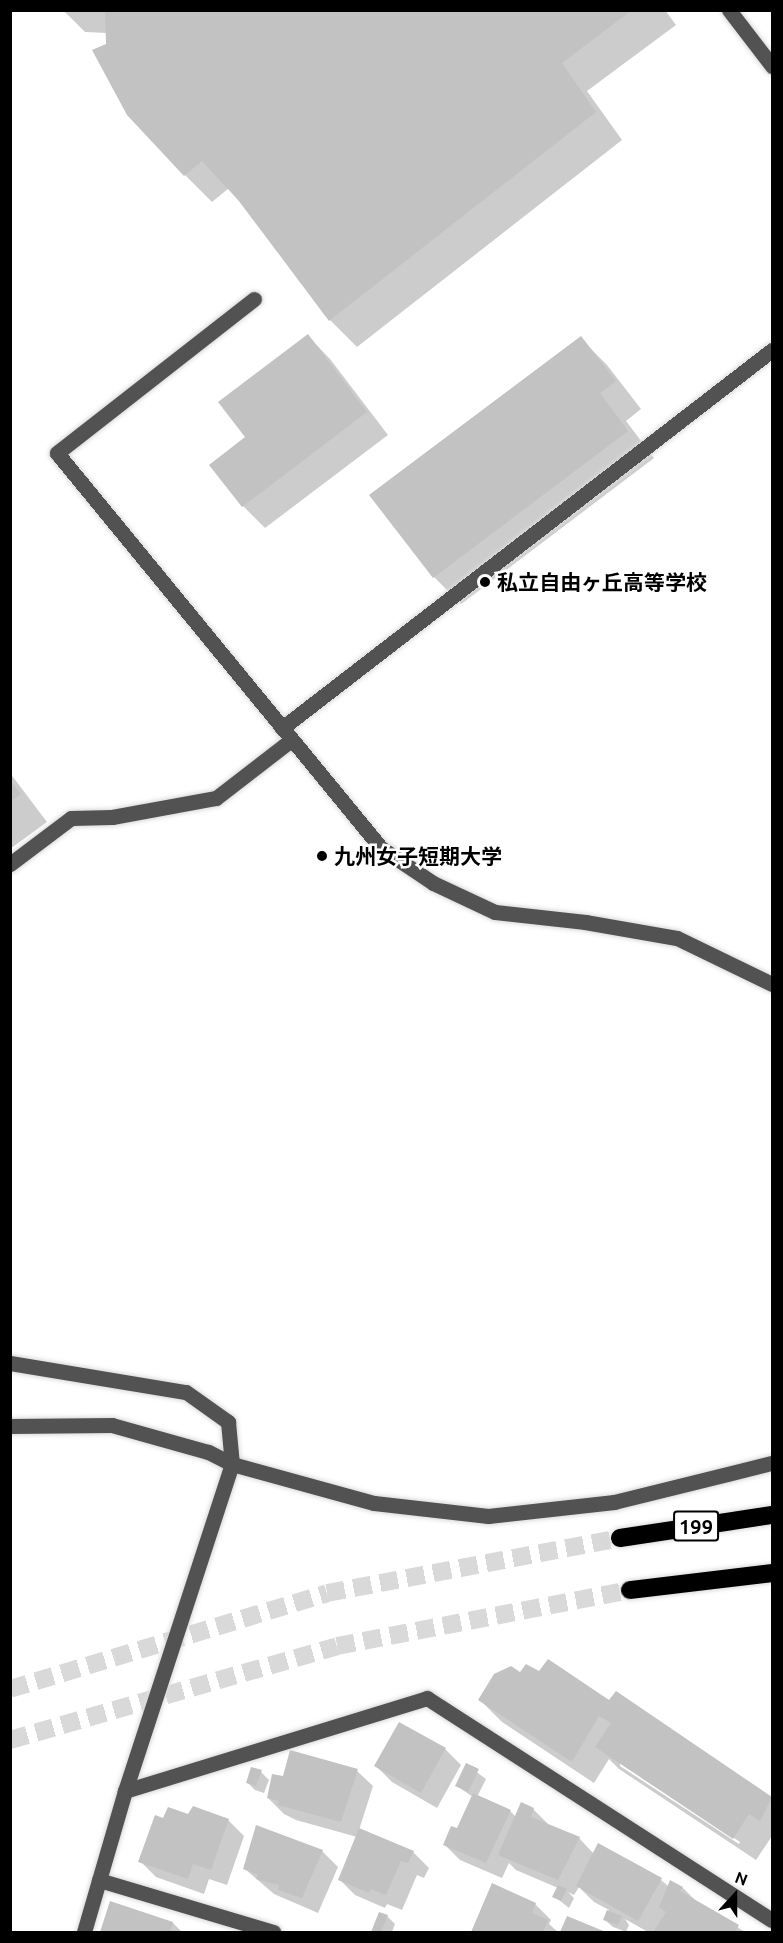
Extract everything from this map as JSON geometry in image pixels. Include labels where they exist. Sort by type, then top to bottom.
[{"type":"highway","name":"199","points":[[620,1538],[772,1515]]},
{"type":"highway","points":[[630,1590],[772,1573]]},
{"type":"street","points":[[729,10],[772,66]]},
{"type":"street","points":[[254,299],[57,453],[381,848],[433,883],[495,912],[585,922],[676,938],[772,984]]},
{"type":"street","points":[[10,864],[71,818],[112,817],[216,798],[287,734],[772,350]]},
{"type":"street","points":[[10,1363],[186,1392],[228,1422],[232,1464],[125,1791],[84,1932]]},
{"type":"street","points":[[10,1426],[112,1425],[208,1452],[232,1464],[374,1503],[488,1516],[615,1502],[772,1463]]},
{"type":"street","points":[[125,1791],[427,1698],[770,1924]]},
{"type":"street","points":[[99,1880],[273,1932]]},
{"type":"building","points":[[105,10],[632,10],[562,63],[596,112],[329,321],[239,201],[202,161],[184,176],[127,115],[92,50],[106,44]]},
{"type":"building","points":[[308,334],[367,412],[242,507],[209,465],[245,437],[218,402]]},
{"type":"building","points":[[581,336],[616,381],[600,393],[628,431],[433,578],[369,495]]},
{"type":"building","points":[[10,780],[21,794],[10,802]]},
{"type":"building","points":[[548,1659],[609,1700],[616,1691],[772,1797],[760,1821],[749,1814],[733,1839],[595,1747],[611,1723],[599,1716],[572,1762],[478,1700],[494,1674],[511,1666],[520,1672],[526,1664],[539,1671]]},
{"type":"building","points":[[399,1722],[446,1748],[421,1793],[374,1766]]},
{"type":"building","points":[[290,1750],[358,1769],[341,1822],[278,1805],[279,1801],[267,1798],[272,1774],[283,1776]]},
{"type":"building","points":[[466,1763],[479,1769],[468,1792],[455,1786]]},
{"type":"building","points":[[251,1767],[262,1770],[256,1786],[246,1783]]},
{"type":"building","points":[[473,1793],[511,1810],[486,1863],[443,1845],[451,1826],[457,1828]]},
{"type":"building","points":[[521,1802],[534,1808],[531,1817],[580,1837],[558,1880],[498,1855]]},
{"type":"building","points":[[193,1806],[229,1819],[211,1870],[193,1864],[188,1879],[138,1862],[155,1815],[163,1818],[168,1807],[188,1814]]},
{"type":"building","points":[[256,1825],[323,1850],[302,1898],[278,1890],[279,1885],[256,1879],[258,1875],[243,1869]]},
{"type":"building","points":[[359,1828],[414,1851],[408,1863],[401,1861],[386,1895],[371,1889],[369,1893],[338,1880]]},
{"type":"building","points":[[598,1843],[662,1878],[638,1921],[576,1886]]},
{"type":"building","points":[[670,1880],[683,1887],[680,1891],[739,1925],[735,1932],[653,1932],[666,1912],[659,1907]]},
{"type":"building","points":[[492,1883],[536,1903],[532,1913],[548,1920],[543,1932],[471,1932]]},
{"type":"building","points":[[558,1885],[567,1889],[561,1901],[552,1897]]},
{"type":"building","points":[[110,1901],[173,1922],[170,1932],[100,1932]]},
{"type":"building","points":[[607,1910],[622,1916],[618,1925],[603,1920]]},
{"type":"building","points":[[379,1912],[388,1915],[381,1932],[371,1932]]},
{"type":"building","points":[[567,1916],[606,1932],[560,1932]]},
{"type":"tunnel","points":[[10,1689],[327,1593],[620,1538]]},
{"type":"tunnel","points":[[10,1740],[337,1646],[630,1590]]},
{"type":"place","name":"私立自由ヶ丘高等学校","points":[[485,582]]},
{"type":"place","name":"九州女子短期大学","points":[[322,856]]}]
